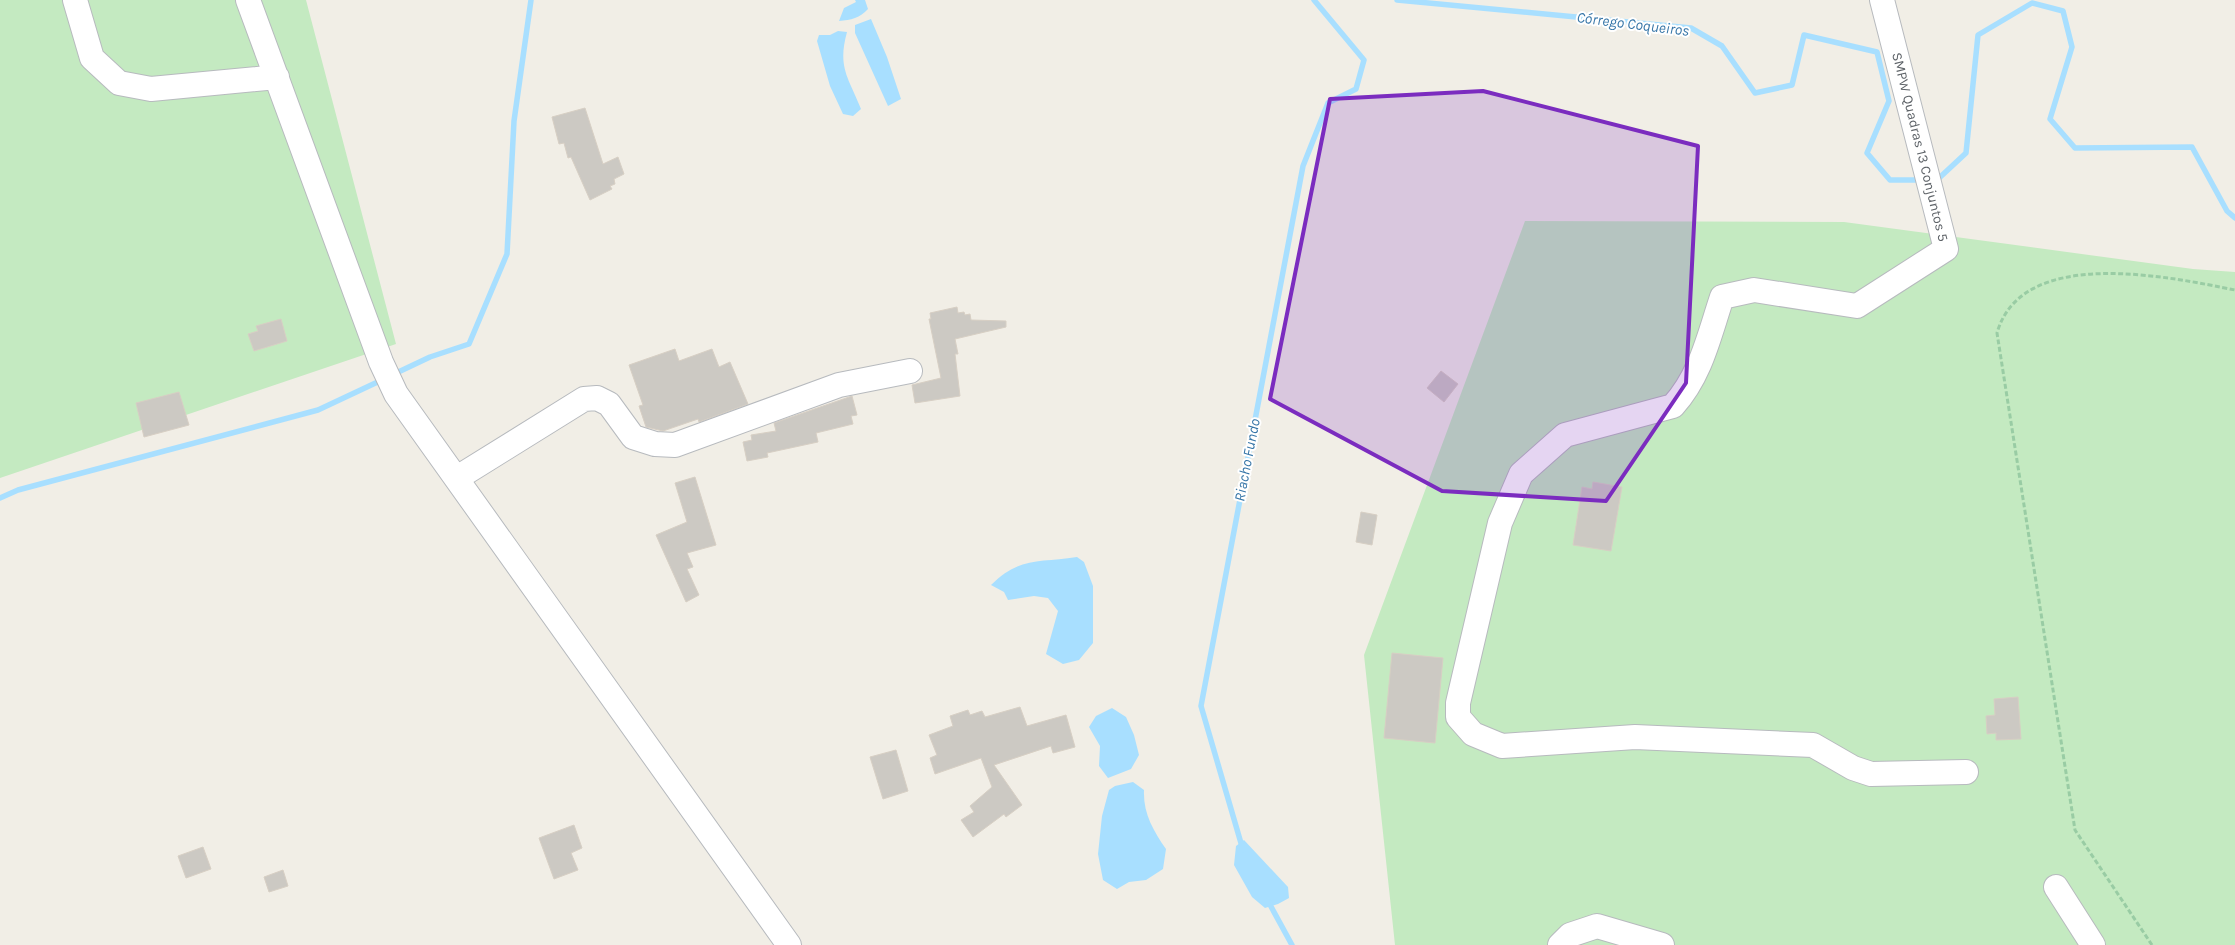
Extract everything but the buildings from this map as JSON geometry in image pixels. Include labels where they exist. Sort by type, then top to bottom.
[{"type":"street","points":[[75,0],[92,58],[119,83],[151,88],[276,76]]},
{"type":"street","points":[[248,0],[381,362],[396,394],[789,945]]},
{"type":"street","name":"SMPW Quadras 13 Conjuntos 5","points":[[1882,0],[1946,249],[1857,306],[1754,290],[1722,297],[1700,366],[1685,393],[1673,406],[1565,435],[1521,474],[1500,523],[1458,703],[1458,717],[1473,734],[1502,746],[1635,737],[1813,745],[1853,768],[1871,774],[1966,772]]},
{"type":"street","points":[[457,478],[584,399],[597,398],[609,404],[633,437],[655,444],[675,445],[839,385],[910,371]]},
{"type":"street","points":[[2056,887],[2093,945]]},
{"type":"street","points":[[1560,945],[1570,934],[1597,926],[1662,945]]},
{"type":"path","points":[[2152,945],[2075,830],[1997,333],[2001,319],[2010,306],[2024,293],[2048,283],[2083,275],[2124,273],[2235,290]]},
{"type":"highlighted area","points":[[1483,91],[1698,146],[1686,383],[1606,501],[1442,491],[1270,399],[1330,99]]},
{"type":"green space","points":[[0,0],[306,0],[396,344],[0,478]]},
{"type":"green space","points":[[1525,221],[1844,222],[2193,269],[2235,272],[2235,945],[1395,945],[1364,655]]},
{"type":"water","points":[[855,0],[865,0],[868,9],[862,15],[855,18],[839,21],[844,8],[856,2]]},
{"type":"water","points":[[871,19],[887,57],[901,99],[888,106],[855,33],[855,25]]},
{"type":"water","points":[[838,31],[847,32],[844,44],[844,64],[861,109],[853,116],[843,114],[830,86],[817,41],[819,35],[830,35]]},
{"type":"water","points":[[1077,557],[1084,562],[1093,586],[1093,643],[1079,660],[1063,664],[1046,654],[1058,611],[1048,598],[1034,596],[1008,600],[1004,592],[991,585],[1011,569],[1021,565],[1031,562]]},
{"type":"water","points":[[1112,708],[1126,717],[1134,735],[1139,755],[1131,769],[1108,778],[1099,766],[1100,746],[1089,727],[1096,716]]},
{"type":"water","points":[[1133,782],[1144,790],[1147,814],[1166,849],[1163,869],[1146,880],[1129,882],[1117,889],[1103,880],[1098,854],[1102,816],[1109,790],[1115,786]]},
{"type":"water","points":[[1244,840],[1288,887],[1289,898],[1265,908],[1252,897],[1234,865],[1236,846]]},
{"type":"waterway","points":[[392,375],[430,357],[469,344],[507,254],[514,121],[531,0]]},
{"type":"waterway","name":"Riacho Fundo","points":[[1243,850],[1201,706],[1303,166],[1328,103],[1356,89],[1364,60],[1314,0]]},
{"type":"waterway","name":"Córrego Coqueiros","points":[[1397,0],[1691,28],[1722,46],[1755,93],[1792,85],[1804,35],[1877,52],[1889,101],[1867,153],[1890,180],[1924,180]]},
{"type":"waterway","name":"Córrego Coqueiros","points":[[1933,180],[1937,180],[1966,153],[1978,35],[2032,3],[2063,11],[2072,47],[2050,119],[2075,148],[2192,147],[2227,211],[2235,218]]},
{"type":"waterway","points":[[0,498],[18,490],[318,410],[384,379]]},
{"type":"waterway","name":"Riacho Fundo","points":[[1268,901],[1292,945]]}]
